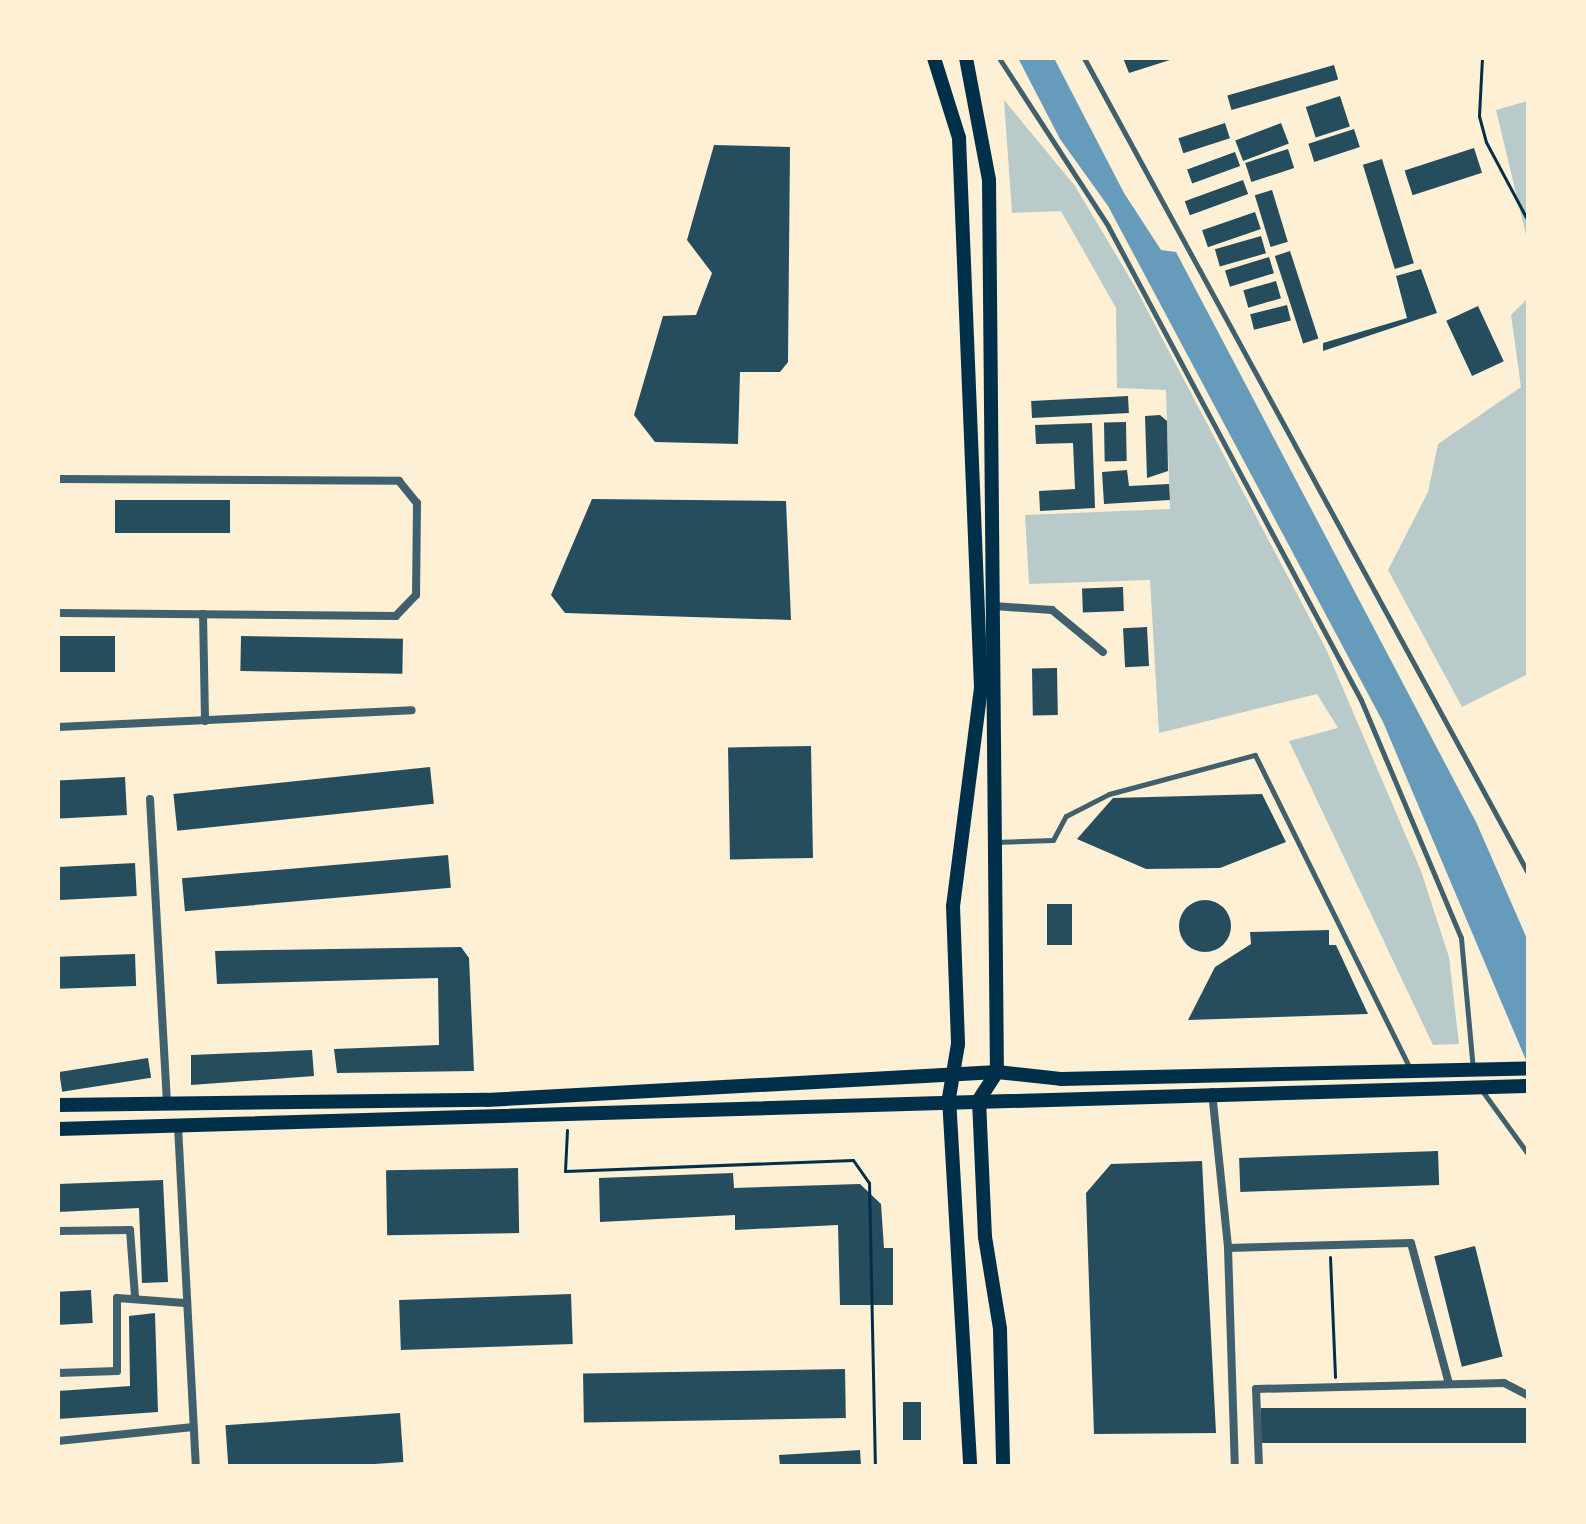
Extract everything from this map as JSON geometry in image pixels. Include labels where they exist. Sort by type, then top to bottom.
[{"type":"main road","points":[[934,58],[959,138],[981,688],[953,906],[958,1044],[949,1098],[970,1466]]},
{"type":"main road","points":[[966,58],[989,180],[997,1072],[979,1100],[985,1237],[1000,1329],[1003,1466]]},
{"type":"main road","points":[[58,1105],[487,1100],[997,1072],[1061,1079],[1528,1068]]},
{"type":"main road","points":[[58,1129],[568,1115],[949,1098],[979,1100],[1212,1091],[1528,1086]]},
{"type":"street","points":[[58,479],[399,481],[417,503],[416,595],[396,616],[58,613]]},
{"type":"street","points":[[994,606],[1052,610],[1103,652]]},
{"type":"street","points":[[203,614],[205,721]]},
{"type":"street","points":[[58,727],[412,710]]},
{"type":"street","points":[[150,799],[167,1102]]},
{"type":"street","points":[[1212,1091],[1228,1248],[1235,1466]]},
{"type":"street","points":[[178,1126],[196,1466]]},
{"type":"street","points":[[58,1231],[130,1230],[135,1296]]},
{"type":"street","points":[[1228,1248],[1411,1243],[1449,1384]]},
{"type":"street","points":[[58,1373],[117,1371],[117,1298],[135,1296],[185,1303]]},
{"type":"street","points":[[1259,1466],[1256,1389],[1504,1383],[1528,1395]]},
{"type":"street","points":[[58,1441],[193,1427]]},
{"type":"lane","points":[[999,58],[1108,226],[1361,700],[1461,938],[1481,1069]]},
{"type":"lane","points":[[1084,58],[1528,873]]},
{"type":"lane","points":[[994,842],[1053,840],[1066,816],[1109,794],[1255,755],[1398,1059],[1413,1071]]},
{"type":"lane","points":[[1480,1087],[1528,1154]]},
{"type":"path","points":[[1482,58],[1479,116],[1486,142],[1528,221]]},
{"type":"path","points":[[568,1115],[565,1171],[853,1160],[869,1183],[875,1466]]},
{"type":"path","points":[[1329,1245],[1335,1387]]},
{"type":"shaded area","points":[[1004,100],[1075,186],[1134,285],[1326,649],[1421,871],[1449,957],[1459,1044],[1433,1045],[1289,741],[1338,728],[1317,694],[1159,733],[1150,580],[1029,584],[1025,515],[1170,509],[1166,390],[1117,388],[1116,308],[1061,211],[1012,213]]},
{"type":"shaded area","points":[[1528,101],[1528,243],[1496,110]]},
{"type":"shaded area","points":[[1528,298],[1528,674],[1462,707],[1388,570],[1428,492],[1438,444],[1521,387],[1511,315]]},
{"type":"water","points":[[1018,58],[1054,58],[1124,193],[1161,250],[1176,252],[1477,824],[1528,941],[1528,1065],[1383,722],[1108,206],[1060,139]]},
{"type":"building","points":[[1123,58],[1173,58],[1173,59],[1129,73]]},
{"type":"building","points":[[1334,65],[1338,79],[1231,110],[1227,96]]},
{"type":"building","points":[[1340,96],[1350,126],[1316,138],[1306,107]]},
{"type":"building","points":[[1225,123],[1230,138],[1183,153],[1178,138]]},
{"type":"building","points":[[1281,123],[1289,144],[1243,161],[1235,141]]},
{"type":"building","points":[[1354,129],[1360,147],[1314,162],[1308,144]]},
{"type":"building","points":[[714,145],[790,147],[788,362],[780,372],[740,372],[738,444],[655,442],[634,415],[663,316],[696,315],[712,273],[687,240]]},
{"type":"building","points":[[1474,148],[1482,173],[1413,195],[1405,171]]},
{"type":"building","points":[[1288,149],[1294,168],[1251,182],[1245,163]]},
{"type":"building","points":[[1235,152],[1240,166],[1192,184],[1187,169]]},
{"type":"building","points":[[1382,159],[1414,263],[1395,269],[1363,165]]},
{"type":"building","points":[[1243,180],[1248,194],[1190,215],[1185,201]]},
{"type":"building","points":[[1272,190],[1288,242],[1271,247],[1255,195]]},
{"type":"building","points":[[1255,212],[1261,229],[1208,247],[1202,230]]},
{"type":"building","points":[[1261,236],[1266,253],[1220,267],[1215,249]]},
{"type":"building","points":[[1290,251],[1318,338],[1303,343],[1275,256]]},
{"type":"building","points":[[1269,257],[1274,273],[1230,287],[1225,270]]},
{"type":"building","points":[[1421,269],[1437,313],[1323,351],[1323,343],[1407,318],[1396,276]]},
{"type":"building","points":[[1276,281],[1281,298],[1248,308],[1243,290]]},
{"type":"building","points":[[1287,305],[1291,321],[1254,330],[1250,314]]},
{"type":"building","points":[[1478,306],[1504,361],[1472,376],[1446,321]]},
{"type":"building","points":[[1128,396],[1129,413],[1032,418],[1031,401]]},
{"type":"building","points":[[1160,415],[1167,421],[1168,471],[1147,478],[1145,416]]},
{"type":"building","points":[[1104,422],[1126,422],[1127,461],[1105,461]]},
{"type":"building","points":[[1092,423],[1095,508],[1040,511],[1039,491],[1075,489],[1073,443],[1036,444],[1035,425]]},
{"type":"building","points":[[1127,470],[1129,486],[1169,484],[1170,500],[1104,504],[1102,472]]},
{"type":"building","points":[[592,499],[786,501],[791,620],[565,613],[551,595]]},
{"type":"building","points":[[115,500],[230,500],[230,533],[115,533]]},
{"type":"building","points":[[1123,587],[1124,611],[1083,612],[1082,588]]},
{"type":"building","points":[[1147,627],[1149,666],[1125,667],[1123,628]]},
{"type":"building","points":[[58,636],[115,636],[115,672],[58,672]]},
{"type":"building","points":[[241,636],[403,639],[402,674],[240,671]]},
{"type":"building","points":[[1032,668],[1057,668],[1058,715],[1033,715]]},
{"type":"building","points":[[811,746],[813,858],[730,859],[728,747]]},
{"type":"building","points":[[430,767],[434,804],[177,831],[173,794]]},
{"type":"building","points":[[125,777],[127,815],[60,818],[58,781]]},
{"type":"building","points":[[1262,794],[1286,842],[1220,868],[1146,869],[1077,839],[1113,798]]},
{"type":"building","points":[[448,855],[451,888],[185,911],[182,878]]},
{"type":"building","points":[[135,863],[137,896],[60,900],[58,867]]},
{"type":"building","points":[[1205,900],[1224,907],[1231,926],[1224,945],[1205,952],[1186,945],[1179,926],[1186,907]]},
{"type":"building","points":[[1047,904],[1072,904],[1072,945],[1047,945]]},
{"type":"building","points":[[1329,930],[1329,945],[1336,945],[1368,1014],[1188,1020],[1215,967],[1251,944],[1250,932]]},
{"type":"building","points":[[461,947],[469,958],[474,1071],[337,1073],[334,1049],[439,1045],[438,978],[217,984],[215,951]]},
{"type":"building","points":[[135,954],[136,986],[59,989],[58,957]]},
{"type":"building","points":[[312,1050],[314,1076],[191,1085],[191,1055]]},
{"type":"building","points":[[148,1058],[151,1078],[62,1092],[59,1072]]},
{"type":"building","points":[[1438,1151],[1439,1185],[1240,1192],[1239,1158]]},
{"type":"building","points":[[1202,1161],[1216,1433],[1094,1434],[1086,1193],[1111,1164]]},
{"type":"building","points":[[518,1168],[519,1233],[387,1235],[386,1170]]},
{"type":"building","points":[[733,1173],[734,1188],[860,1184],[881,1204],[884,1248],[893,1248],[893,1305],[840,1305],[838,1225],[735,1230],[735,1215],[600,1222],[599,1178]]},
{"type":"building","points":[[163,1180],[168,1282],[142,1283],[139,1208],[58,1212],[58,1184]]},
{"type":"building","points":[[1475,1246],[1503,1357],[1462,1367],[1434,1256]]},
{"type":"building","points":[[91,1290],[93,1323],[60,1325],[58,1292]]},
{"type":"building","points":[[571,1294],[573,1344],[401,1350],[399,1300]]},
{"type":"building","points":[[155,1313],[158,1412],[58,1419],[58,1391],[130,1386],[129,1316]]},
{"type":"building","points":[[845,1369],[846,1418],[584,1423],[583,1374]]},
{"type":"building","points":[[903,1402],[921,1402],[921,1440],[903,1440]]},
{"type":"building","points":[[1261,1408],[1528,1408],[1528,1443],[1261,1443]]},
{"type":"building","points":[[400,1413],[403,1462],[345,1466],[228,1466],[225,1425]]},
{"type":"building","points":[[860,1450],[861,1466],[780,1466],[779,1455]]}]
